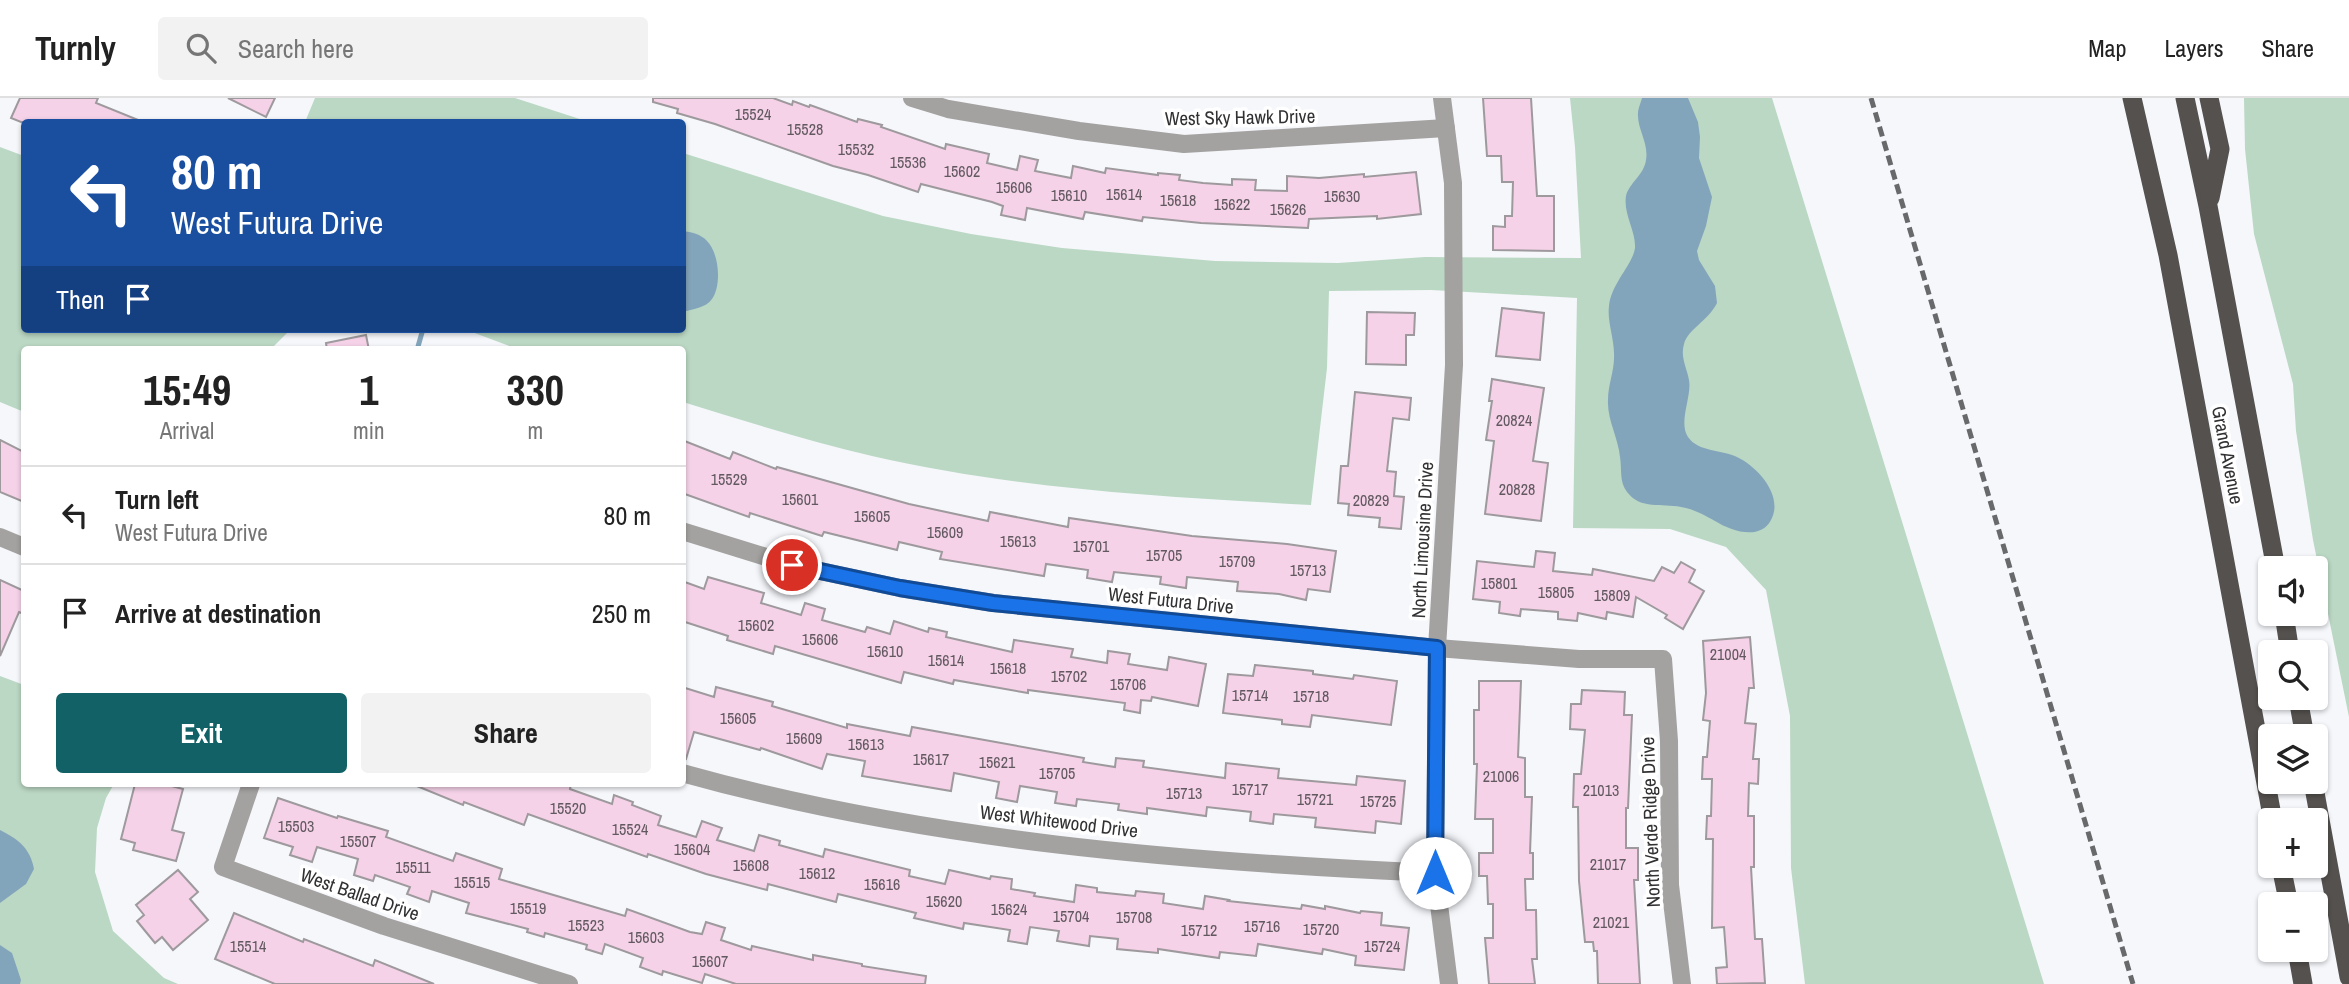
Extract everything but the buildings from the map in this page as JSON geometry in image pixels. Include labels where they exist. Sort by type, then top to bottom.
[{"type":"highway","name":"Grand Avenue","points":[[2132,98],[2168,256],[2271,808]]},
{"type":"highway","name":"Grand Avenue","points":[[2185,98],[2274,556]]},
{"type":"highway","points":[[2208,98],[2220,149],[2208,206]]},
{"type":"highway","points":[[2315,794],[2349,977]]},
{"type":"highway","points":[[2299,962],[2303,984]]},
{"type":"street","name":"West Sky Hawk Drive","points":[[912,98],[961,111],[1080,131],[1184,144],[1446,128]]},
{"type":"street","name":"North Limousine Drive","points":[[1442,98],[1453,183],[1454,365],[1437,648],[1435,873],[1449,984]]},
{"type":"street","name":"West Futura Drive","points":[[686,532],[792,565],[900,588],[993,603],[1437,648],[1579,659],[1662,659]]},
{"type":"street","points":[[0,537],[21,546]]},
{"type":"street","name":"North Verde Ridge Drive","points":[[1662,659],[1668,741],[1670,885],[1682,984]]},
{"type":"street","name":"West Whitewood Drive","points":[[686,774],[752,793],[855,814],[1108,850],[1295,867],[1435,873]]},
{"type":"street","name":"West Ballad Drive","points":[[250,787],[223,867],[384,926],[569,984]]},
{"type":"green space","points":[[315,98],[515,98],[580,119],[306,119]]},
{"type":"green space","points":[[1570,98],[1772,98],[2044,984],[1805,984],[1791,868],[1790,716],[1766,590],[1726,547],[1670,529],[1573,528],[1577,298],[1431,290],[1329,291],[1327,368],[1311,505],[1201,499],[1035,484],[872,456],[686,403],[686,346],[509,346],[475,333],[686,333],[686,154],[883,216],[971,234],[1062,248],[1215,261],[1338,263],[1425,257],[1581,258]]},
{"type":"green space","points":[[2244,98],[2349,98],[2349,717],[2328,614],[2328,556],[2316,556],[2296,431],[2293,384],[2254,234],[2245,149]]},
{"type":"green space","points":[[0,147],[21,155],[21,333],[287,333],[274,346],[21,346],[21,411],[0,402]]},
{"type":"green space","points":[[0,676],[21,684],[21,787],[112,787],[97,828],[95,872],[113,931],[164,978],[178,984],[0,984]]},
{"type":"water","points":[[1642,98],[1688,98],[1698,122],[1699,158],[1712,197],[1697,251],[1699,260],[1715,286],[1717,303],[1684,344],[1683,358],[1689,387],[1684,424],[1692,442],[1737,457],[1753,468],[1767,483],[1774,501],[1774,511],[1766,526],[1753,532],[1737,531],[1690,509],[1645,504],[1633,498],[1623,484],[1619,450],[1608,407],[1614,359],[1609,312],[1614,290],[1635,248],[1626,196],[1646,160],[1646,148],[1638,119]]},
{"type":"water","points":[[686,232],[707,241],[716,261],[718,278],[715,293],[703,306],[686,311]]},
{"type":"water","points":[[0,830],[22,845],[30,855],[34,869],[26,884],[0,903]]},
{"type":"water","points":[[0,945],[12,953],[20,984],[0,984]]},
{"type":"waterway","points":[[418,346],[422,333]]},
{"type":"railway","points":[[1871,98],[2133,984]]},
{"type":"route","points":[[792,565],[900,588],[993,603],[1437,648],[1435,873]]}]
